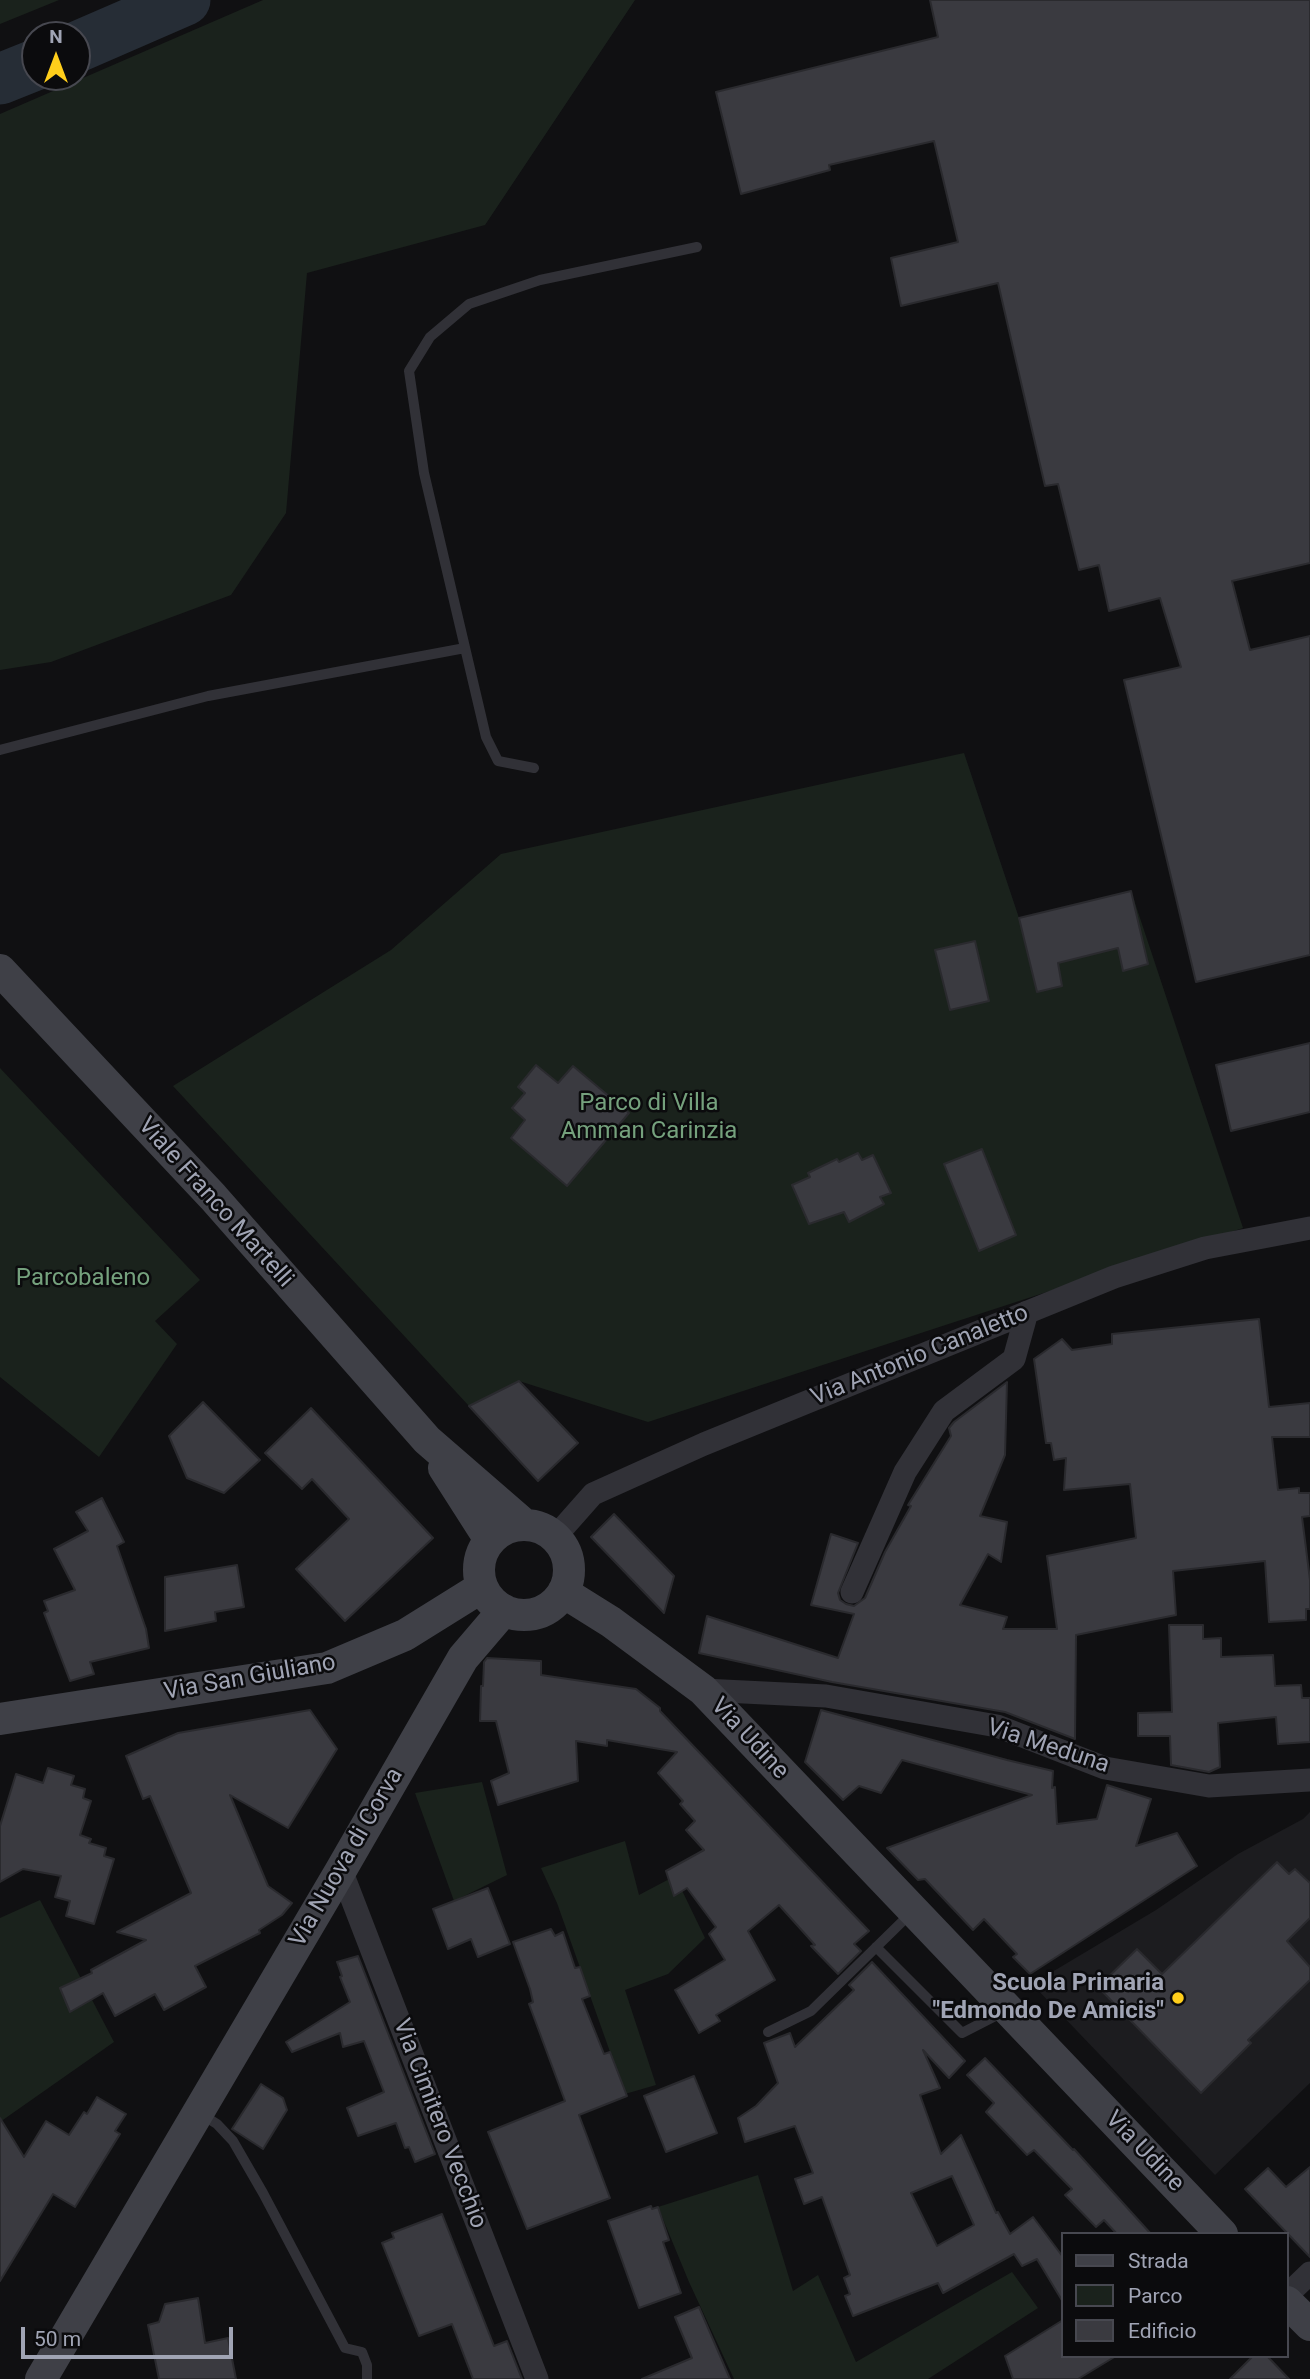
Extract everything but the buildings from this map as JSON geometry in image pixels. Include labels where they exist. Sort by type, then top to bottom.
[{"type":"main road","name":"Viale Franco Martelli","points":[[0,970],[213,1197],[427,1440],[525,1525]]},
{"type":"main road","name":"Viale Franco Martelli","points":[[427,1440],[490,1540]]},
{"type":"main road","points":[[525,1525],[543,1529],[555,1538],[562,1545],[568,1562],[567,1581],[556,1601],[540,1612],[525,1614],[504,1610],[493,1603],[482,1587],[479,1570],[480,1559],[490,1540],[511,1527],[525,1525]]},
{"type":"main road","name":"Via San Giuliano","points":[[0,1719],[327,1668],[405,1635],[482,1587]]},
{"type":"main road","name":"Via Udine","points":[[563,1592],[611,1622],[703,1690],[1220,2232]]},
{"type":"main road","name":"Via Nuova di Corva","points":[[41,2379],[463,1658],[504,1610]]},
{"type":"main road","points":[[1289,2304],[1310,2326]]},
{"type":"street","name":"Via Antonio Canaletto","points":[[555,1538],[593,1494],[704,1444],[1114,1277],[1205,1248],[1310,1228]]},
{"type":"street","points":[[852,1592],[905,1472],[944,1411],[1014,1359],[1027,1312]]},
{"type":"street","name":"Via Meduna","points":[[703,1690],[826,1696],[997,1726],[1105,1768],[1209,1786],[1310,1780]]},
{"type":"street","name":"Via Cimitero Vecchio","points":[[341,1870],[537,2379]]},
{"type":"street","points":[[1289,2293],[1310,2273]]},
{"type":"lane","points":[[534,768],[498,761],[486,737],[424,473],[409,372],[430,337],[469,304],[540,280],[697,247]]},
{"type":"lane","points":[[0,750],[208,696],[465,648]]},
{"type":"lane","points":[[768,2032],[811,2011],[914,1910]]},
{"type":"lane","points":[[876,1947],[962,2032],[1008,2009]]},
{"type":"lane","points":[[199,2112],[217,2124],[233,2141],[345,2348],[362,2352],[367,2365],[367,2379]]},
{"type":"shaded area","name":"Scuola Primaria \"Edmondo De Amicis\"","points":[[1310,1812],[1310,2083],[1215,2175],[1032,1984],[1156,1910],[1238,1854],[1303,1819]]},
{"type":"green space","points":[[0,0],[59,0],[0,24]]},
{"type":"green space","points":[[263,0],[635,0],[485,225],[307,273],[286,513],[231,595],[51,662],[0,670],[0,114],[53,91],[91,91],[91,75]]},
{"type":"green space","name":"Parco di Villa Amman Carinzia","points":[[964,753],[1019,918],[1131,891],[1243,1228],[648,1422],[519,1381],[469,1406],[173,1086],[391,950],[501,854]]},
{"type":"green space","name":"Parcobaleno","points":[[0,1068],[200,1280],[155,1321],[177,1344],[99,1457],[0,1377]]},
{"type":"green space","points":[[482,1782],[507,1875],[454,1901],[415,1793]]},
{"type":"green space","points":[[625,1841],[639,1895],[675,1876],[705,1938],[668,1974],[625,1990],[656,2085],[625,2094],[557,1903],[541,1868]]},
{"type":"green space","points":[[40,1900],[114,2042],[0,2122],[0,1918]]},
{"type":"green space","points":[[758,2175],[793,2291],[818,2275],[856,2362],[1012,2272],[1038,2308],[928,2379],[734,2379],[658,2207]]},
{"type":"waterway","points":[[91,41],[185,0]]},
{"type":"waterway","points":[[0,79],[21,71]]},
{"type":"place","name":"Scuola Primaria \"Edmondo De Amicis\"","points":[[1178,1998]]}]
